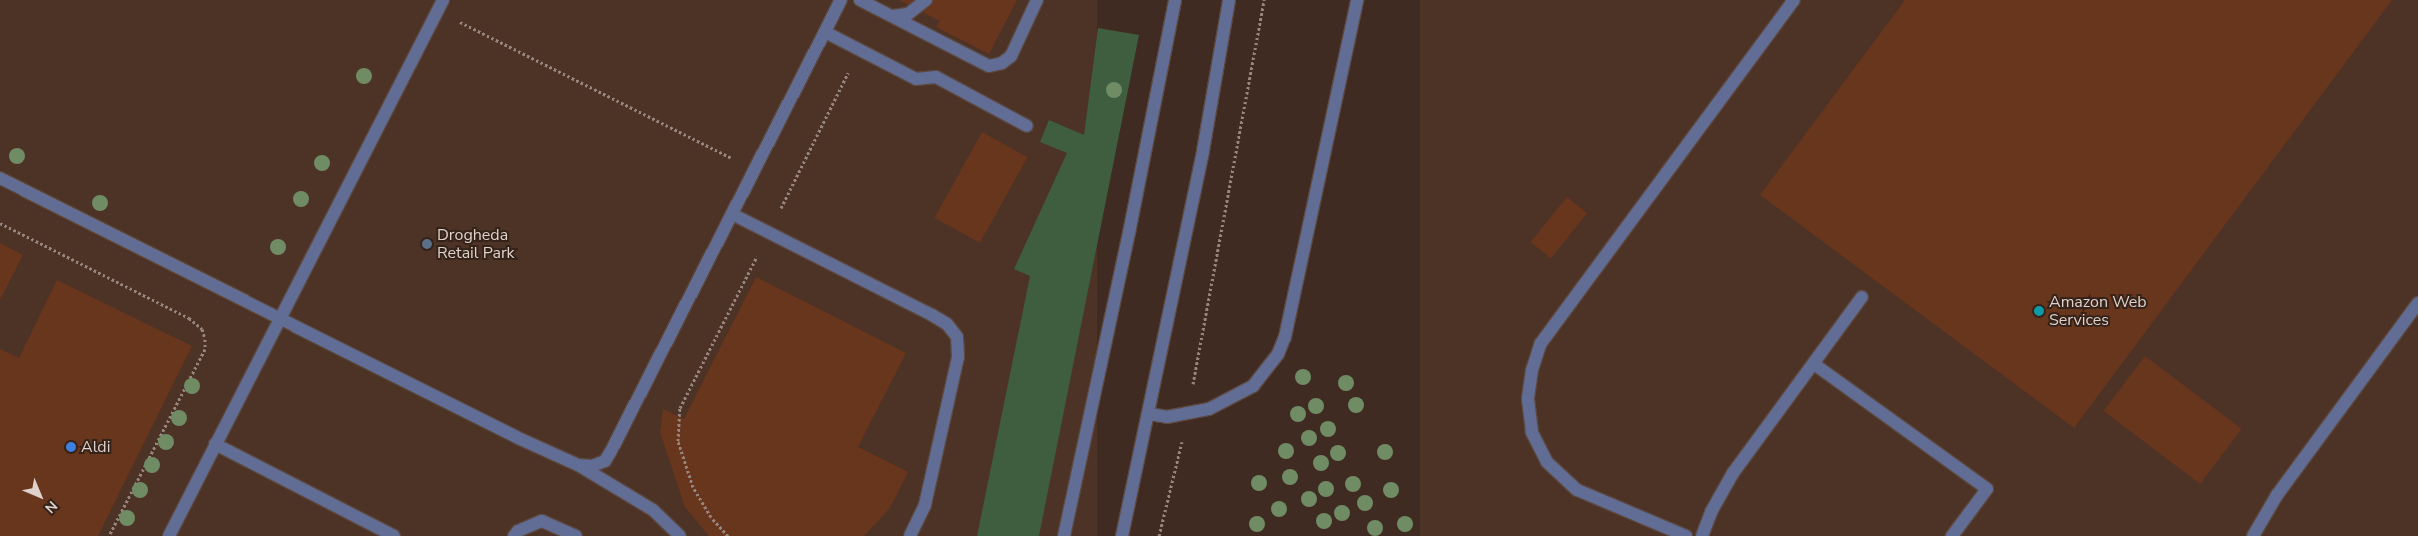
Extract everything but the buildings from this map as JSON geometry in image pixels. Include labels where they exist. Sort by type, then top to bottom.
[{"type":"street","points":[[578,465],[592,466],[605,461],[612,451],[841,0]]},
{"type":"street","points":[[860,0],[989,66],[1002,64],[1011,56],[1037,0]]},
{"type":"street","points":[[893,16],[908,14],[926,0]]},
{"type":"street","points":[[1064,536],[1131,224],[1174,0]]},
{"type":"street","points":[[1122,536],[1150,414],[1203,151],[1229,0]]},
{"type":"street","points":[[1150,414],[1166,417],[1188,415],[1209,409],[1253,386],[1278,354],[1285,337],[1357,0]]},
{"type":"street","points":[[1686,536],[1577,490],[1547,462],[1532,432],[1528,398],[1532,370],[1540,342],[1794,0]]},
{"type":"street","points":[[169,536],[440,6]]},
{"type":"street","points":[[825,32],[916,79],[936,78],[1027,126]]},
{"type":"street","points":[[0,178],[279,320],[578,465],[652,510],[680,536]]},
{"type":"street","points":[[732,214],[932,315],[947,324],[957,337],[958,357],[925,505],[910,536]]},
{"type":"street","points":[[1702,536],[1710,512],[1733,473],[1862,297]]},
{"type":"street","points":[[2253,536],[2277,495],[2418,303]]},
{"type":"street","points":[[1814,364],[1987,489],[1952,536]]},
{"type":"street","points":[[215,444],[394,536]]},
{"type":"street","points":[[514,536],[518,531],[542,521],[576,536]]},
{"type":"path","points":[[1159,536],[1188,415],[1264,0]]},
{"type":"path","points":[[440,6],[460,22],[754,169]]},
{"type":"path","points":[[456,32],[464,15]]},
{"type":"path","points":[[728,536],[711,517],[693,487],[678,441],[680,408],[859,50]]},
{"type":"path","points":[[0,223],[189,318],[202,329],[205,339],[205,350],[109,536]]},
{"type":"shaded area","name":"Drogheda Retail Park","points":[[0,0],[1097,0],[1097,536],[0,536]]},
{"type":"shaded area","points":[[1420,0],[2418,0],[2418,536],[1420,536]]},
{"type":"green space","points":[[1098,28],[1139,35],[1039,536],[977,536],[1030,276],[1014,269],[1067,153],[1040,142],[1049,120],[1084,135]]},
{"type":"place","name":"Drogheda Retail Park","points":[[427,244]]},
{"type":"place","name":"Amazon Web Services","points":[[2039,311]]},
{"type":"place","name":"Aldi","points":[[71,447]]}]
